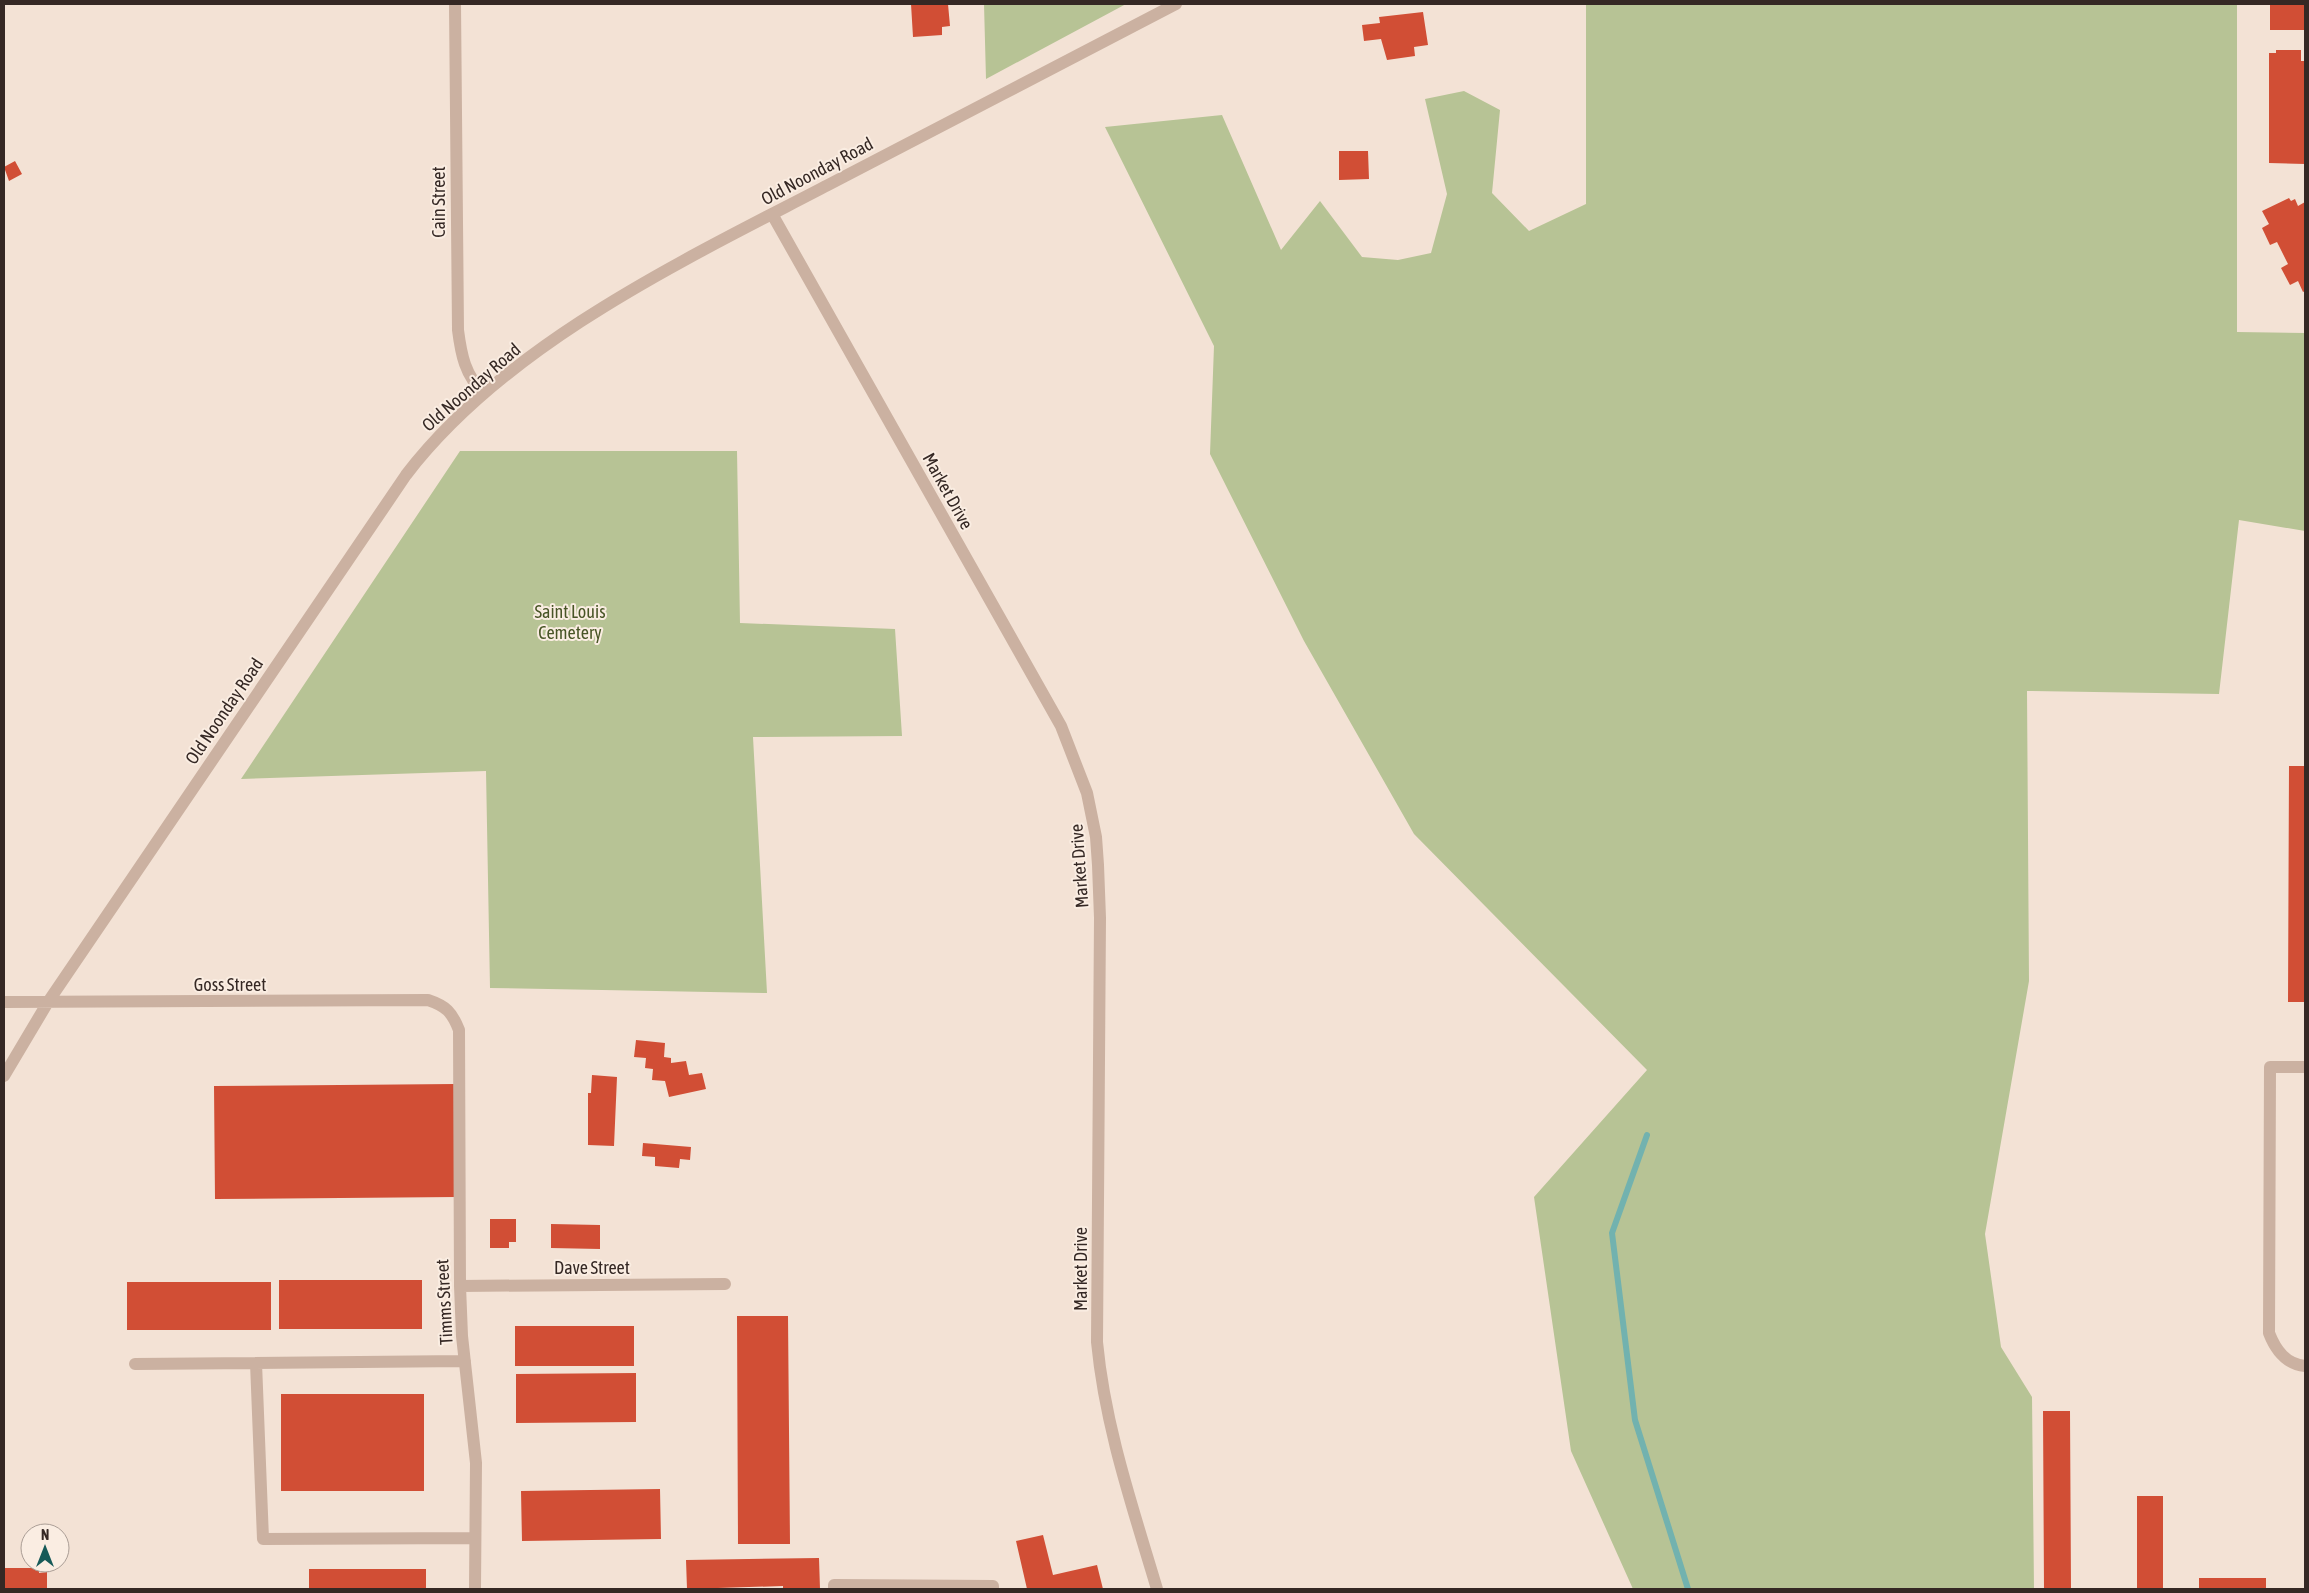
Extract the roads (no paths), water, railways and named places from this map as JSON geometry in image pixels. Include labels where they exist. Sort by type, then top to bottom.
[{"type":"street","name":"Cain Street","points":[[455,4],[458,330],[461,358],[474,384],[484,393]]},
{"type":"street","name":"Old Noonday Road","points":[[4,1076],[48,1002],[406,475],[429,445],[484,393],[550,343],[648,282],[772,214],[1176,4]]},
{"type":"street","name":"Market Drive","points":[[772,214],[1061,726],[1088,793],[1096,837],[1100,918],[1096,1317],[1099,1360],[1120,1463],[1157,1589]]},
{"type":"street","name":"Goss Street","points":[[4,1002],[428,1000],[443,1004],[453,1014]]},
{"type":"street","name":"Timms Street","points":[[453,1014],[459,1030],[460,1286],[465,1361],[476,1463],[475,1589]]},
{"type":"street","points":[[2305,1066],[2270,1067],[2269,1333],[2272,1342],[2285,1359],[2294,1365],[2305,1366]]},
{"type":"street","name":"Dave Street","points":[[460,1286],[725,1284]]},
{"type":"street","points":[[136,1364],[465,1361]]},
{"type":"street","points":[[256,1363],[263,1539],[475,1538]]},
{"type":"street","points":[[834,1589],[834,1586],[993,1586],[993,1589]]},
{"type":"waterway","points":[[1647,1135],[1612,1233],[1635,1420],[1688,1589]]},
{"type":"park label","name":"Saint Louis Cemetery","points":[[570,621]]}]
